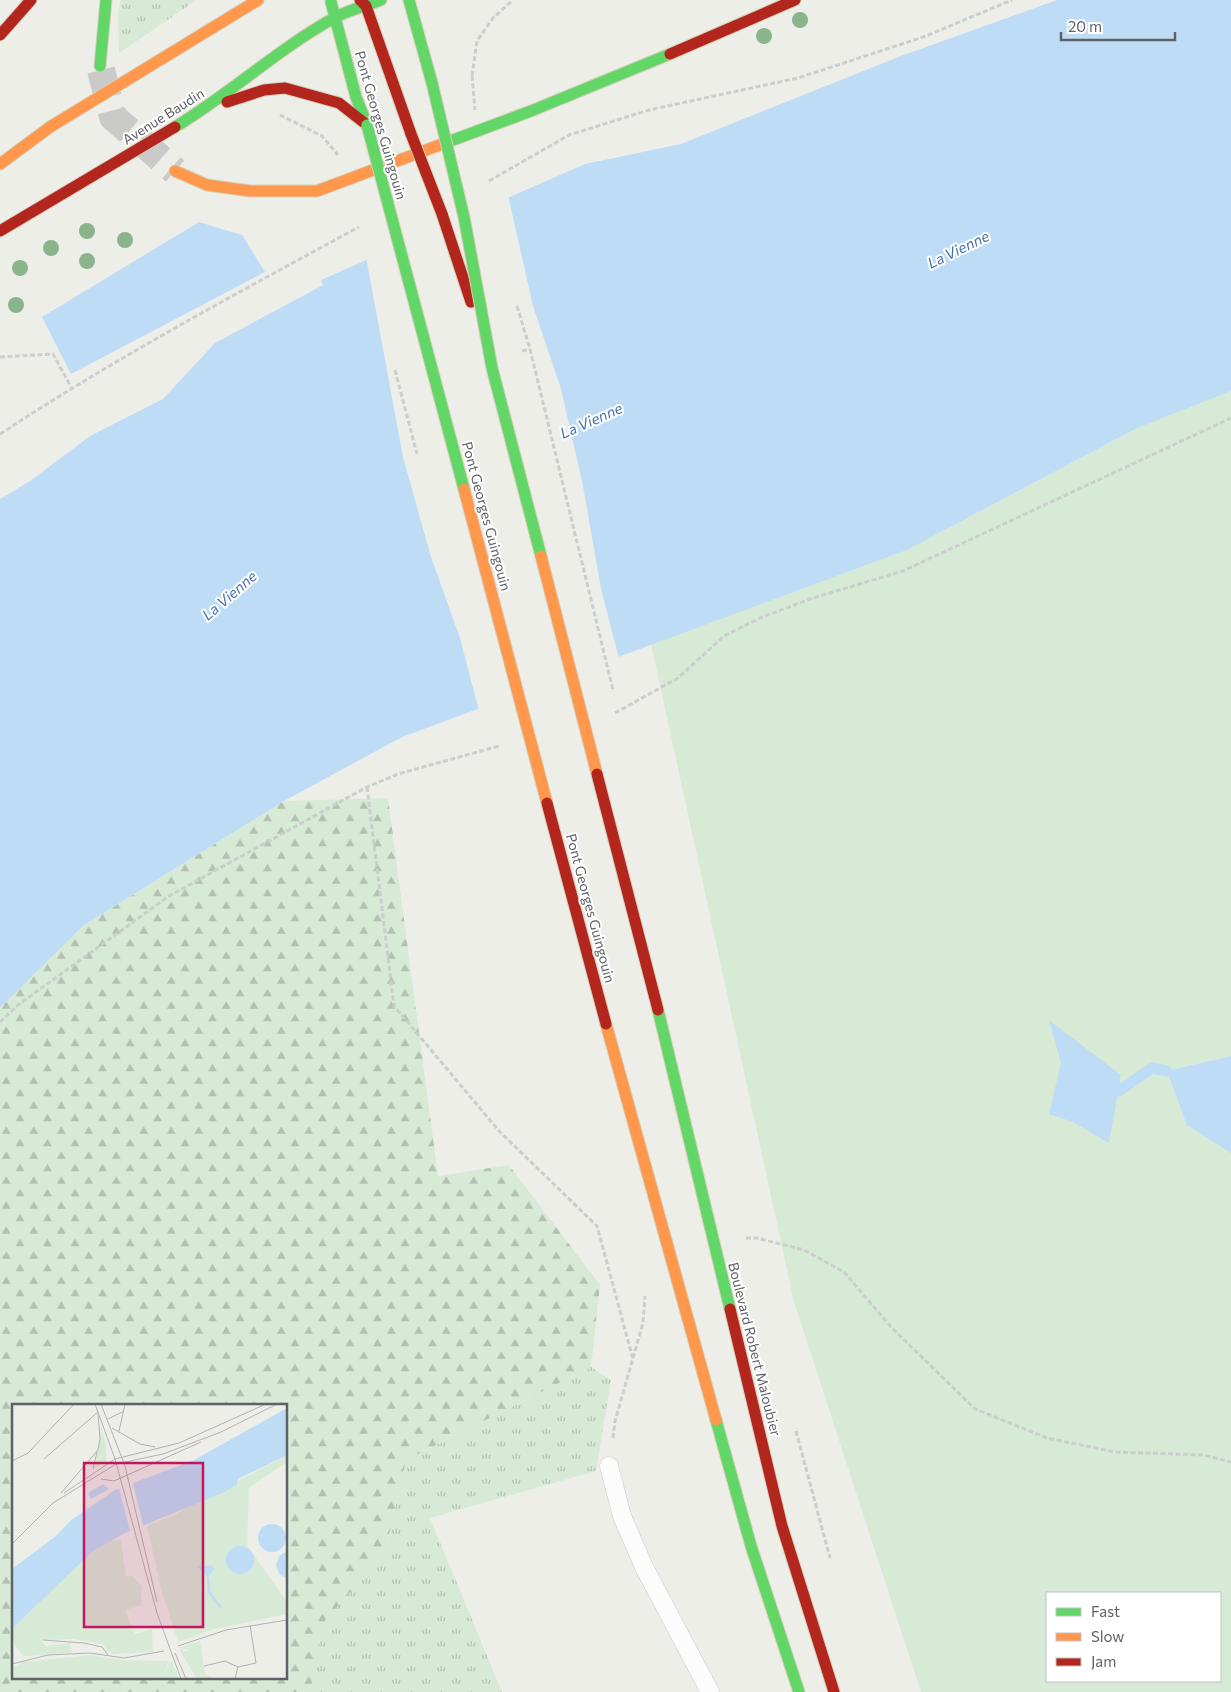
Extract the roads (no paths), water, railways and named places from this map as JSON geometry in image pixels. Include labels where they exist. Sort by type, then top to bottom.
[{"type":"main road","points":[[0,35],[31,0]]},
{"type":"main road","points":[[100,66],[106,0]]},
{"type":"main road","points":[[0,164],[50,128],[258,0]]},
{"type":"main road","name":"Pont Georges Guingouin","points":[[330,0],[356,97],[367,125],[606,1024],[751,1546],[799,1692]]},
{"type":"main road","name":"Avenue Baudin","points":[[0,230],[203,110],[277,55],[336,17],[363,3],[381,0]]},
{"type":"main road","points":[[409,0],[432,83],[464,217],[492,368]]},
{"type":"main road","points":[[175,171],[207,185],[250,191],[318,191],[531,111],[728,30],[795,0]]},
{"type":"main road","points":[[363,3],[446,225],[492,368]]},
{"type":"main road","points":[[203,110],[271,89],[285,88],[339,103],[367,125]]},
{"type":"main road","name":"Boulevard Robert Maloubier","points":[[492,368],[658,1010],[782,1526],[834,1692]]},
{"type":"lane","points":[[609,1466],[622,1516],[644,1567],[710,1692]]},
{"type":"water","name":"La Vienne","points":[[1057,0],[1231,0],[1231,391],[1137,428],[907,550],[402,737],[284,801],[84,925],[0,1008],[0,499],[30,481],[90,436],[163,399],[215,343],[323,285],[321,280],[585,164],[681,144],[901,56]]},
{"type":"water","points":[[199,222],[242,235],[265,272],[71,374],[42,317]]},
{"type":"water","points":[[1049,1020],[1121,1075],[1109,1143],[1073,1122],[1049,1114],[1061,1063]]},
{"type":"water","points":[[1231,1056],[1231,1153],[1187,1125],[1167,1071]]},
{"type":"waterway","points":[[1119,1091],[1152,1068],[1167,1071]]},
{"type":"tunnel","points":[[101,70],[113,117],[175,171]]}]
